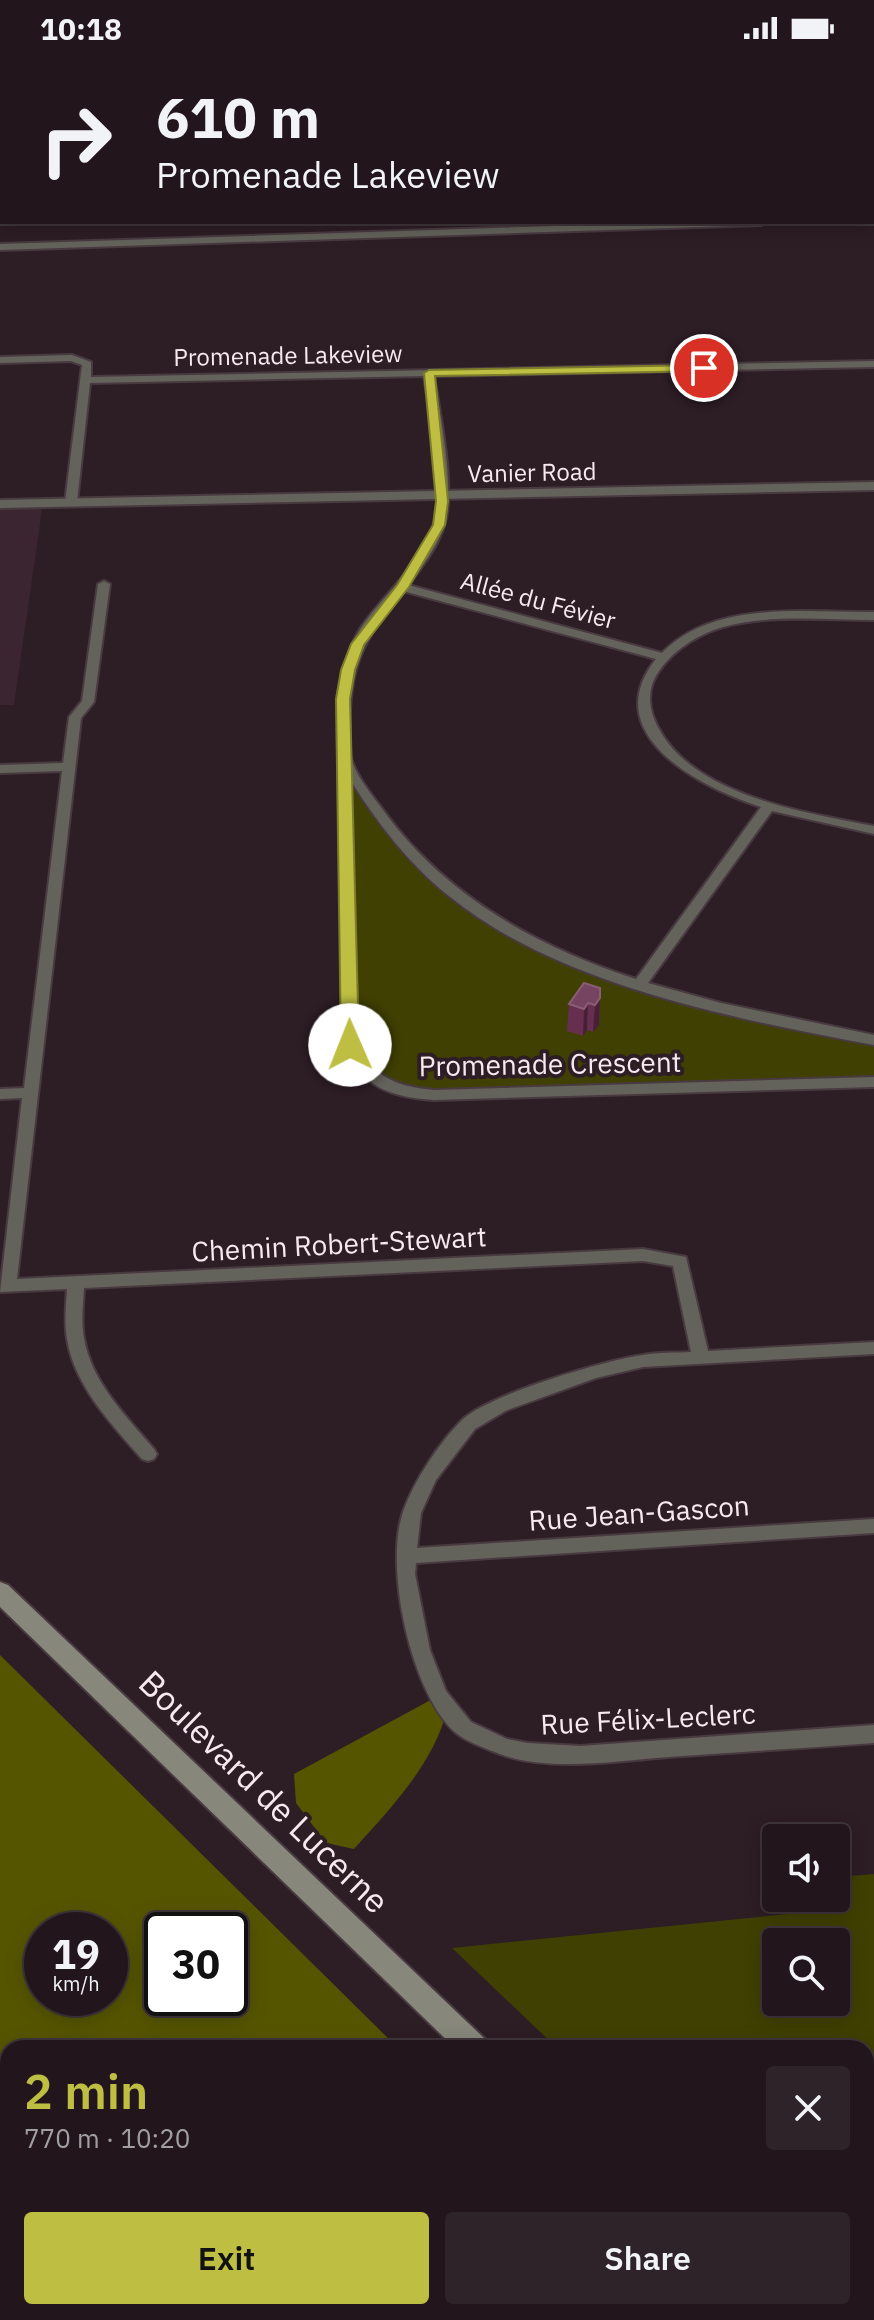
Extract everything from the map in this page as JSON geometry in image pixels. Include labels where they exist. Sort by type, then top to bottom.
[{"type":"main road","name":"Boulevard de Lucerne","points":[[0,1592],[467,2040]]},
{"type":"street","points":[[0,247],[700,224]]},
{"type":"street","points":[[0,360],[78,359],[87,364],[71,502]]},
{"type":"street","name":"Promenade Lakeview","points":[[86,380],[874,364]]},
{"type":"street","name":"Promenade Crescent","points":[[429,373],[441,497],[439,525],[403,587],[357,644],[343,699],[350,1045],[357,1062],[372,1079],[399,1092],[434,1095],[874,1082]]},
{"type":"street","name":"Vanier Road","points":[[0,504],[874,486]]},
{"type":"street","points":[[4,1286],[75,717],[88,702],[104,584]]},
{"type":"street","name":"Allée du Févier","points":[[403,587],[662,657]]},
{"type":"street","points":[[874,616],[782,618],[722,624],[673,645],[646,682],[644,707],[651,729],[667,752],[724,789],[769,806],[874,830]]},
{"type":"street","name":"Promenade Crescent","points":[[343,754],[360,786],[413,857],[473,908],[543,946],[640,984],[720,1007],[874,1040]]},
{"type":"street","points":[[0,769],[69,767]]},
{"type":"street","points":[[640,984],[769,806]]},
{"type":"street","points":[[0,1094],[30,1093]]},
{"type":"street","name":"Chemin Robert-Stewart","points":[[4,1286],[643,1255],[680,1261],[701,1356]]},
{"type":"street","points":[[76,1284],[75,1329],[80,1355],[123,1425],[148,1454]]},
{"type":"street","name":"Rue Félix-Leclerc","points":[[874,1348],[643,1361],[594,1372],[501,1405],[469,1424],[429,1476],[419,1495],[408,1534],[407,1556],[408,1593],[426,1671],[447,1710],[464,1728],[484,1740],[528,1752],[580,1755],[874,1734]]},
{"type":"street","name":"Rue Jean-Gascon","points":[[407,1556],[874,1526]]},
{"type":"shaded area","points":[[43,503],[14,705],[0,705],[0,504]]},
{"type":"shaded area","points":[[343,754],[413,856],[499,924],[640,984],[874,1040],[874,1082],[409,1094],[357,1062]]},
{"type":"shaded area","points":[[0,1655],[390,2040],[0,2040]]},
{"type":"shaded area","points":[[438,1696],[447,1710],[441,1730],[410,1784],[354,1849],[326,1843],[296,1803],[294,1774]]},
{"type":"shaded area","points":[[874,1874],[874,2040],[549,2040],[452,1948],[807,1912],[850,1912],[850,1876]]},
{"type":"building","points":[[584,983],[600,988],[600,998],[595,1005],[588,1003],[584,1009],[569,1004]]},
{"type":"route","points":[[350,1045],[341,732],[343,699],[357,644],[403,587],[439,525],[442,501],[429,373],[704,368]]}]
